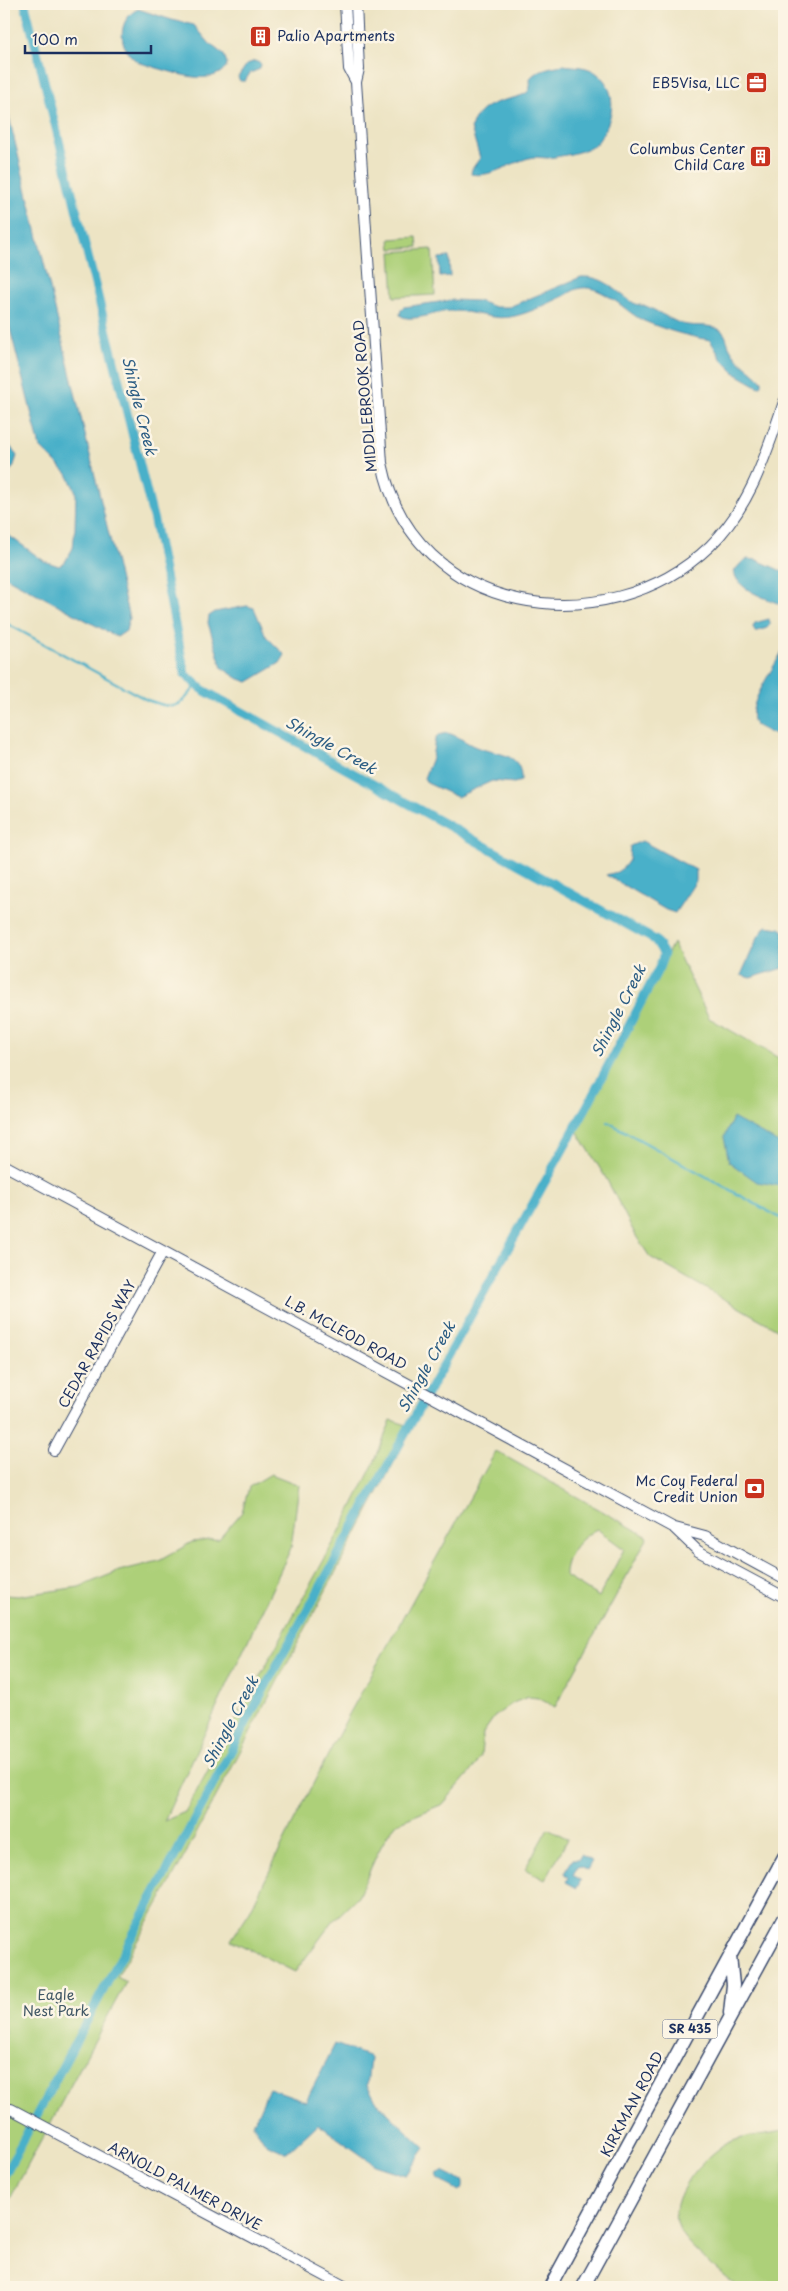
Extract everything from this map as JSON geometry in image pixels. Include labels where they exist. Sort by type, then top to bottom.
[{"type":"main road","name":"KIRKMAN ROAD","points":[[550,2287],[784,1856]]},
{"type":"main road","name":"SR 435","points":[[584,2287],[784,1919]]},
{"type":"main road","points":[[729,2020],[733,1985],[730,1956]]},
{"type":"street","name":"MIDDLEBROOK ROAD","points":[[345,4],[349,69],[356,82]]},
{"type":"street","name":"MIDDLEBROOK ROAD","points":[[356,4],[360,69],[356,82],[382,463],[389,492],[400,515],[421,544],[445,567],[467,581],[491,591],[514,598],[555,604],[607,600],[638,592],[659,582],[685,567],[711,545],[742,508],[760,471],[784,402]]},
{"type":"street","name":"L.B. MCLEOD ROAD","points":[[4,1165],[674,1528],[705,1536],[784,1579]]},
{"type":"street","name":"CEDAR RAPIDS WAY","points":[[54,1450],[163,1251]]},
{"type":"street","name":"L.B. MCLEOD ROAD","points":[[674,1528],[698,1551],[784,1598]]},
{"type":"street","name":"ARNOLD PALMER DRIVE","points":[[11,2109],[346,2287]]},
{"type":"green space","points":[[417,237],[418,247],[391,249],[390,239]]},
{"type":"green space","points":[[432,249],[435,295],[394,297],[391,252]]},
{"type":"green space","points":[[673,943],[709,1018],[784,1061],[784,1333],[650,1257],[636,1236],[607,1180],[576,1129]]},
{"type":"green space","name":"Eagle Nest Park","points":[[391,1420],[413,1427],[170,1883],[117,1977],[126,1982],[4,2210],[4,1595],[18,1596],[79,1587],[119,1571],[159,1561],[192,1542],[219,1539],[242,1512],[249,1487],[271,1474],[299,1485],[291,1548],[164,1821],[185,1812],[342,1527],[374,1463]]},
{"type":"green space","points":[[496,1451],[648,1537],[555,1707],[538,1698],[528,1697],[513,1703],[495,1716],[483,1733],[481,1756],[476,1765],[443,1804],[397,1823],[388,1834],[377,1854],[358,1897],[333,1921],[295,1972],[231,1940],[250,1911],[347,1718]],"holes":[[[597,1529],[624,1549],[599,1597],[565,1576],[567,1562],[574,1548]]]},
{"type":"green space","points":[[548,1828],[568,1839],[545,1880],[525,1869]]},
{"type":"green space","points":[[784,2131],[784,2287],[737,2287],[696,2251],[682,2235],[675,2217],[677,2204],[689,2180],[698,2168],[718,2149],[728,2143],[741,2139]]},
{"type":"water","points":[[138,9],[194,25],[210,44],[224,55],[227,63],[226,67],[220,73],[212,76],[193,77],[135,60],[124,46],[122,32],[127,18]]},
{"type":"water","points":[[255,61],[261,64],[260,69],[250,73],[245,81],[240,81],[238,77],[247,64]]},
{"type":"water","points":[[563,65],[581,67],[595,72],[605,81],[609,88],[612,104],[611,112],[606,128],[597,143],[583,151],[571,154],[548,158],[531,157],[486,174],[471,174],[472,169],[480,158],[471,128],[476,117],[492,104],[525,94],[530,88],[530,78],[537,72]]},
{"type":"water","points":[[4,96],[129,618],[126,631],[117,637],[4,576],[4,532],[44,561],[59,566],[65,562],[73,548],[76,492],[67,474],[40,447],[4,305]]},
{"type":"water","points":[[449,257],[450,276],[440,277],[439,258]]},
{"type":"water","points":[[581,277],[603,281],[634,303],[646,306],[682,324],[717,328],[725,335],[733,353],[762,381],[762,385],[759,387],[736,374],[722,360],[710,340],[693,337],[644,321],[606,295],[590,288],[576,289],[534,310],[500,318],[459,311],[410,318],[400,315],[401,309],[404,307],[453,300],[478,301],[495,307],[509,307]]},
{"type":"water","points":[[4,443],[10,446],[17,456],[13,468],[4,476]]},
{"type":"water","points":[[748,559],[757,560],[784,572],[784,606],[747,589],[736,578],[734,571],[743,561]]},
{"type":"water","points":[[247,606],[254,608],[266,636],[285,655],[280,663],[248,682],[239,679],[222,668],[208,623],[209,616],[215,612]]},
{"type":"water","points":[[769,619],[770,624],[767,628],[755,632],[753,627],[755,623]]},
{"type":"water","points":[[784,647],[783,738],[755,725],[753,708],[762,686]]},
{"type":"water","points":[[447,733],[476,747],[513,759],[520,771],[521,781],[514,783],[492,781],[457,797],[427,783],[424,778],[432,758],[435,740],[438,735]]},
{"type":"water","points":[[642,841],[696,870],[696,881],[675,913],[666,910],[606,875],[617,872],[624,867],[629,860],[630,846]]},
{"type":"water","points":[[766,926],[780,928],[784,931],[784,968],[750,978],[741,975],[758,937]]},
{"type":"water","points":[[733,1118],[784,1146],[784,1183],[781,1186],[757,1182],[729,1162],[724,1137]]},
{"type":"water","points":[[581,1855],[592,1861],[587,1870],[580,1866],[577,1867],[573,1875],[581,1880],[577,1888],[566,1882],[568,1878],[564,1873],[573,1859],[579,1859]]},
{"type":"water","points":[[335,2044],[370,2057],[367,2086],[379,2105],[425,2148],[406,2175],[375,2165],[318,2124],[287,2153],[266,2144],[253,2124],[269,2088],[306,2101]]},
{"type":"water","points":[[443,2171],[463,2181],[463,2187],[459,2191],[438,2179],[437,2174]]},
{"type":"waterway","name":"Shingle Creek","points":[[4,2176],[277,1665],[586,1108],[659,968],[664,954],[655,940],[203,690],[185,674],[154,521],[25,4]]},
{"type":"waterway","points":[[4,622],[147,700],[165,705],[176,705],[185,699],[197,685]]},
{"type":"waterway","points":[[608,1122],[784,1220]]},
{"type":"place","name":"Palio Apartments","points":[[261,36]]},
{"type":"place","name":"EB5Visa, LLC","points":[[756,83]]},
{"type":"place","name":"Columbus Center Child Care","points":[[761,157]]},
{"type":"place","name":"Mc Coy Federal Credit Union","points":[[754,1489]]}]
